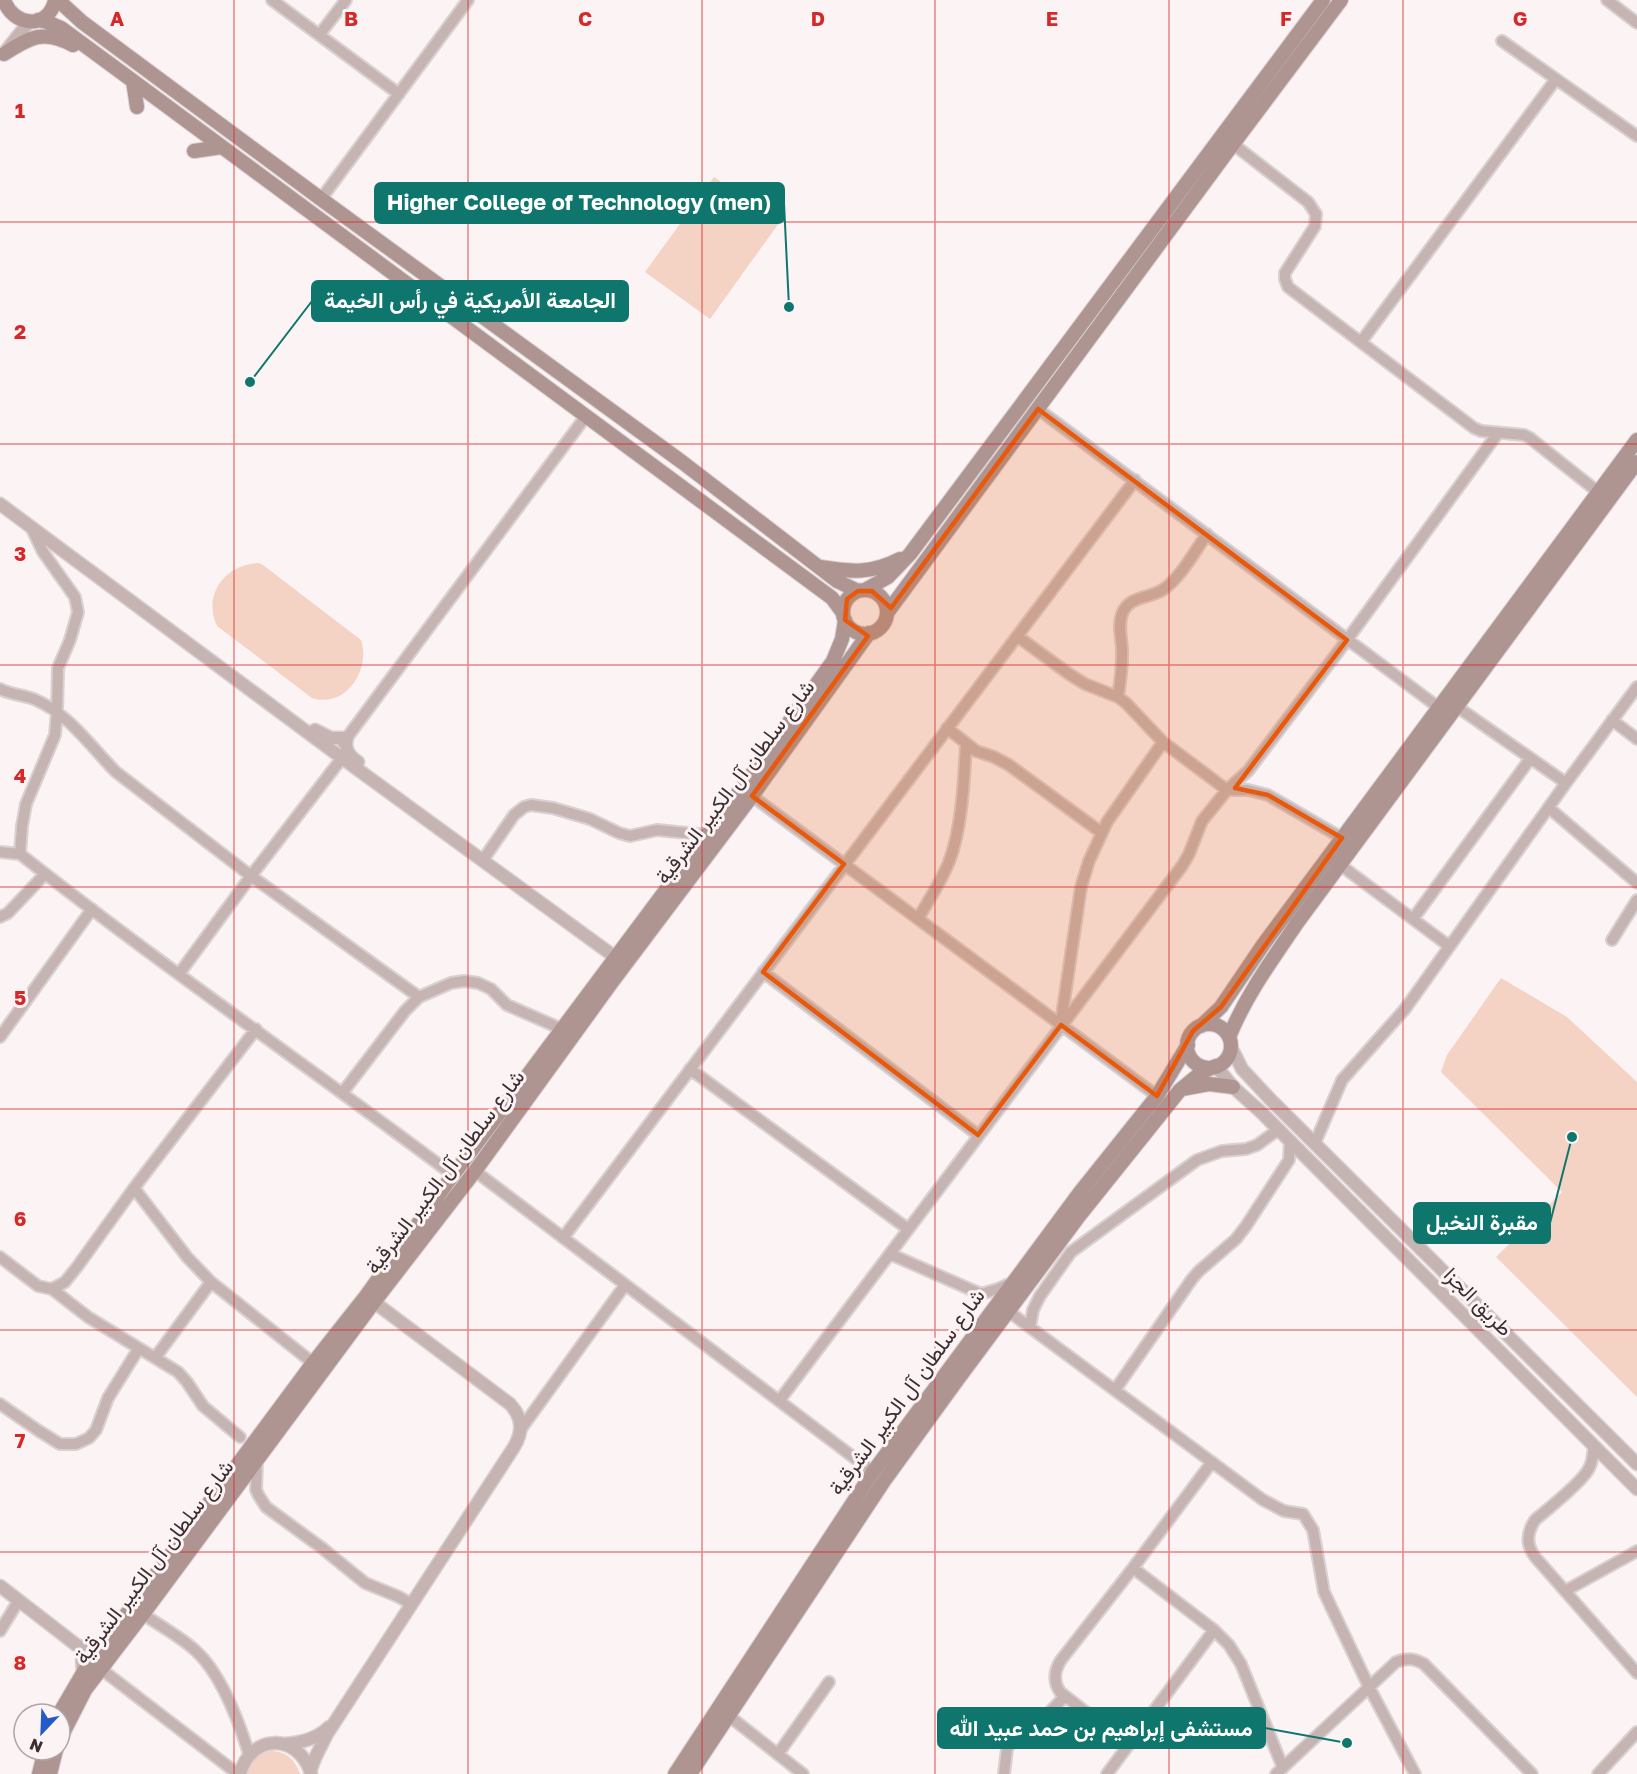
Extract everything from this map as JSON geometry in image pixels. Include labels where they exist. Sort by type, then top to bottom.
[{"type":"main road","points":[[4,0],[7,9],[20,20],[33,21],[47,22],[61,28],[832,598],[854,631],[869,633],[882,626],[887,613],[884,599],[879,594],[837,581],[682,462],[321,200],[82,22],[57,0],[50,11],[33,21]]},
{"type":"main road","points":[[844,616],[847,599],[888,577],[910,554],[1323,0]]},
{"type":"main road","points":[[887,613],[1341,0]]},
{"type":"main road","points":[[2,56],[27,39],[48,36],[94,52]]},
{"type":"main road","points":[[134,81],[137,107]]},
{"type":"main road","points":[[194,151],[222,147]]},
{"type":"main road","points":[[1635,470],[1456,706],[1297,923],[1239,1013],[1227,1059],[1216,1066],[1203,1066],[1195,1062],[1188,1045],[1193,1031],[1221,1007],[1263,945],[1637,440]]},
{"type":"main road","points":[[819,567],[850,572],[868,571],[887,566],[910,554]]},
{"type":"main road","name":"شارع سلطان آل الكبير الشرقية","points":[[66,1702],[83,1673],[105,1643],[313,1363],[366,1296],[833,661],[842,639],[844,616]]},
{"type":"main road","name":"شارع سلطان آل الكبير الشرقية","points":[[72,1715],[85,1690],[374,1302],[475,1171],[612,982],[752,796],[869,633]]},
{"type":"main road","points":[[1201,1026],[1217,1025],[1226,1032],[1230,1042]]},
{"type":"main road","name":"شارع سلطان آل الكبير الشرقية","points":[[675,1774],[873,1472],[1081,1191],[1157,1096],[1188,1045]]},
{"type":"main road","name":"شارع سلطان آل الكبير الشرقية","points":[[690,1774],[884,1481],[1008,1311],[1079,1216],[1180,1090],[1202,1072],[1216,1066]]},
{"type":"main road","points":[[1180,1090],[1209,1084],[1233,1088]]},
{"type":"street","points":[[0,14],[4,0]]},
{"type":"street","points":[[272,0],[399,94]]},
{"type":"street","points":[[320,34],[346,0]]},
{"type":"street","points":[[321,200],[468,0]]},
{"type":"street","points":[[1607,0],[1636,20]]},
{"type":"street","points":[[2,56],[33,21]]},
{"type":"street","points":[[1502,41],[1637,136]]},
{"type":"street","points":[[1361,342],[1556,80]]},
{"type":"street","points":[[1233,144],[1312,206],[1316,213],[1315,226],[1287,269],[1285,279],[1288,287],[1474,428],[1481,431],[1524,435],[1530,438],[1598,492]]},
{"type":"street","points":[[1038,409],[1438,707]]},
{"type":"street","points":[[179,974],[339,756],[346,738],[586,416]]},
{"type":"street","points":[[779,1401],[1182,866],[1202,821],[1227,790],[1248,771],[1498,433]]},
{"type":"street","points":[[563,1238],[1135,480]]},
{"type":"street","points":[[0,504],[339,756],[615,957]]},
{"type":"street","points":[[20,854],[22,826],[27,804],[55,735],[58,668],[70,640],[78,612],[75,597],[43,552],[30,526]]},
{"type":"street","points":[[1118,697],[1122,655],[1120,623],[1122,612],[1134,600],[1161,591],[1175,579],[1207,534]]},
{"type":"street","points":[[1017,636],[1069,675],[1118,697],[1134,710],[1162,742],[1227,790],[1248,790],[1268,795],[1342,838]]},
{"type":"street","points":[[1315,1143],[1342,1080],[1405,1009],[1637,687]]},
{"type":"street","points":[[0,689],[14,695],[34,699],[57,712],[79,731],[100,757],[117,772],[251,876],[419,997]]},
{"type":"street","points":[[1456,706],[1566,783]]},
{"type":"street","points":[[282,713],[300,720],[325,736],[346,738]]},
{"type":"street","points":[[1612,720],[1637,739]]},
{"type":"street","points":[[947,728],[976,751],[1009,765],[1102,833]]},
{"type":"street","points":[[346,738],[348,753],[376,783]]},
{"type":"street","points":[[1061,1025],[1081,887],[1089,861],[1114,811],[1162,742]]},
{"type":"street","points":[[918,919],[942,877],[954,846],[961,802],[966,744]]},
{"type":"street","points":[[1413,920],[1530,759]]},
{"type":"street","points":[[752,796],[1157,1096]]},
{"type":"street","points":[[483,860],[514,816],[524,807],[531,805],[553,808],[590,819],[624,835],[636,836],[657,830],[706,835]]},
{"type":"street","points":[[1549,808],[1637,883]]},
{"type":"street","points":[[0,852],[20,854],[453,1175]]},
{"type":"street","points":[[1339,864],[1449,946]]},
{"type":"street","points":[[0,917],[8,913],[45,874]]},
{"type":"street","points":[[1612,940],[1637,900]]},
{"type":"street","points":[[0,1036],[92,909]]},
{"type":"street","points":[[763,972],[978,1135]]},
{"type":"street","points":[[343,1092],[405,1011],[419,997],[451,983],[464,981],[478,983],[490,989],[507,1005],[562,1029]]},
{"type":"street","points":[[52,1289],[65,1282],[77,1268],[134,1188],[256,1029]]},
{"type":"street","name":"طريق الجزا","points":[[1230,1042],[1242,1069],[1637,1464]]},
{"type":"street","name":"طريق الجزا","points":[[1216,1066],[1233,1088],[1290,1140],[1637,1489]]},
{"type":"street","points":[[690,1069],[908,1229]]},
{"type":"street","points":[[1030,1327],[1036,1302],[1071,1252],[1197,1160],[1222,1151],[1257,1146],[1279,1130]]},
{"type":"street","points":[[1115,1390],[1188,1284],[1199,1271],[1236,1239],[1289,1160],[1290,1140]]},
{"type":"street","points":[[1289,1160],[1298,1157],[1307,1158]]},
{"type":"street","points":[[475,1171],[873,1472]]},
{"type":"street","points":[[134,1188],[187,1257],[212,1282],[313,1363]]},
{"type":"street","points":[[890,1254],[981,1294],[1013,1282]]},
{"type":"street","points":[[0,1257],[38,1286],[52,1289],[88,1317],[178,1372],[203,1406],[240,1437]]},
{"type":"street","points":[[1417,1269],[1419,1257],[1427,1259],[1486,1314]]},
{"type":"street","points":[[155,1358],[212,1282]]},
{"type":"street","points":[[521,1429],[625,1285]]},
{"type":"street","points":[[981,1294],[989,1315]]},
{"type":"street","points":[[311,1773],[321,1745],[514,1447],[521,1429],[521,1421],[510,1404],[374,1302]]},
{"type":"street","points":[[1008,1311],[1274,1507],[1303,1514],[1313,1530],[1324,1592],[1415,1774]]},
{"type":"street","points":[[0,1404],[60,1444],[76,1444],[89,1438],[96,1430],[108,1398],[139,1348]]},
{"type":"street","points":[[1594,1446],[1588,1470],[1535,1520],[1528,1535],[1531,1552],[1637,1673]]},
{"type":"street","points":[[256,1460],[256,1490],[266,1507],[365,1583],[412,1604]]},
{"type":"street","points":[[1127,1744],[1065,1696],[1056,1686],[1055,1672],[1057,1666],[1212,1462]]},
{"type":"street","points":[[1565,1591],[1637,1551]]},
{"type":"street","points":[[1133,1568],[1214,1630],[1229,1645],[1241,1664],[1280,1771],[1396,1662],[1414,1659],[1424,1664],[1532,1774]]},
{"type":"street","points":[[0,1586],[79,1647],[83,1673]]},
{"type":"street","points":[[0,1631],[18,1600]]},
{"type":"street","points":[[143,1614],[186,1643],[204,1660],[237,1717],[249,1754]]},
{"type":"street","points":[[1108,1774],[1127,1744],[1214,1630]]},
{"type":"street","points":[[79,1647],[105,1643]]},
{"type":"street","points":[[101,1669],[239,1774],[249,1754],[259,1747],[270,1743],[305,1741],[316,1737],[338,1718]]},
{"type":"street","points":[[778,1754],[829,1682]]},
{"type":"street","points":[[1004,1774],[1010,1744],[1045,1717],[1065,1696]]},
{"type":"street","points":[[729,1716],[803,1774]]},
{"type":"street","points":[[1598,1774],[1637,1732]]},
{"type":"street","points":[[282,1744],[295,1749],[305,1758],[311,1773]]},
{"type":"highlighted area","points":[[1038,409],[1347,640],[1235,788],[1268,795],[1342,838],[1221,1007],[1193,1031],[1157,1096],[1061,1025],[978,1135],[763,972],[844,864],[752,796],[868,636],[845,620],[847,599],[858,591],[872,591],[891,608]]},
{"type":"shaded area","points":[[714,177],[779,223],[710,319],[645,272]]},
{"type":"shaded area","points":[[259,563],[361,640],[363,651],[359,674],[345,692],[335,698],[324,700],[312,698],[217,626],[213,614],[213,603],[220,583],[236,569]]},
{"type":"shaded area","points":[[1501,978],[1567,1017],[1637,1082],[1637,1397],[1496,1257],[1562,1192],[1441,1072],[1447,1055]]},
{"type":"shaded area","points":[[269,1751],[289,1756],[300,1774],[245,1774],[254,1759]]},
{"type":"place","name":"Higher College of Technology (men)","points":[[789,307]]},
{"type":"place","name":"الجامعة الأمريكية في رأس الخيمة","points":[[250,382]]},
{"type":"place","name":"مقبرة النخيل","points":[[1572,1137]]},
{"type":"place","name":"مستشفى إبراهيم بن حمد عبيد الله","points":[[1347,1743]]}]
